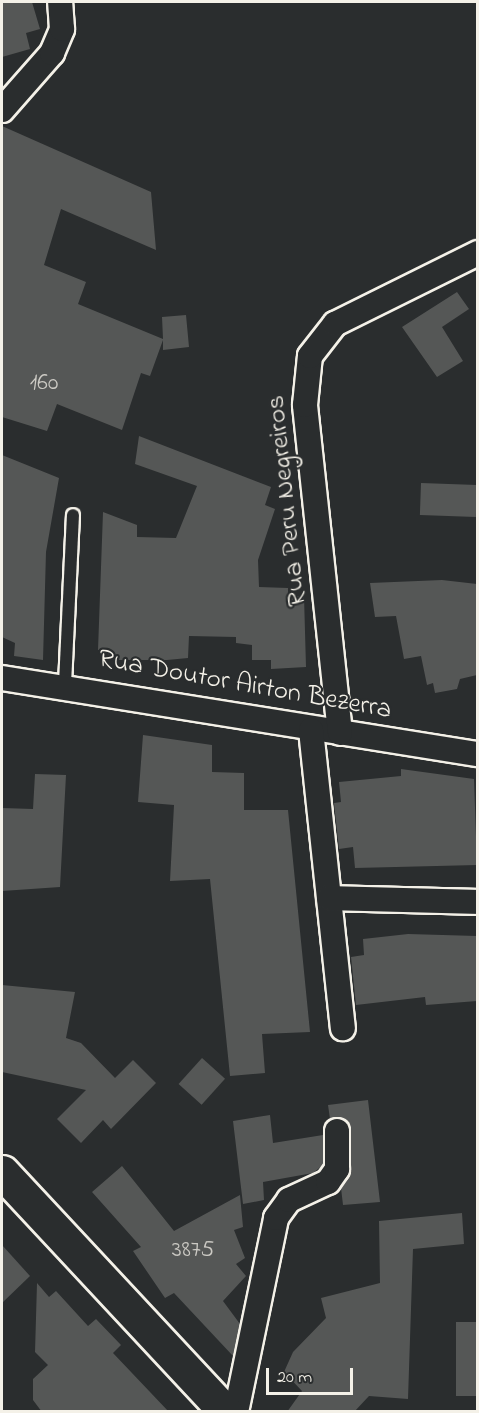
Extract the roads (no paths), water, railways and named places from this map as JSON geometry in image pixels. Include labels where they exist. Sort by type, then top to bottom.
[{"type":"street","points":[[2,110],[52,53],[62,28],[60,2]]},
{"type":"street","name":"Rua Peru Negreiros","points":[[340,733],[305,405],[310,356],[335,324],[477,253]]},
{"type":"street","name":"Rua Doutor Airton Bezerra","points":[[2,678],[65,684],[311,730],[477,754]]},
{"type":"street","points":[[311,730],[343,1028]]},
{"type":"street","points":[[329,898],[477,902]]},
{"type":"street","points":[[236,1412],[276,1218],[288,1200],[328,1182],[337,1168],[337,1131]]},
{"type":"street","points":[[2,1172],[226,1412]]},
{"type":"lane","points":[[65,684],[73,515]]}]
